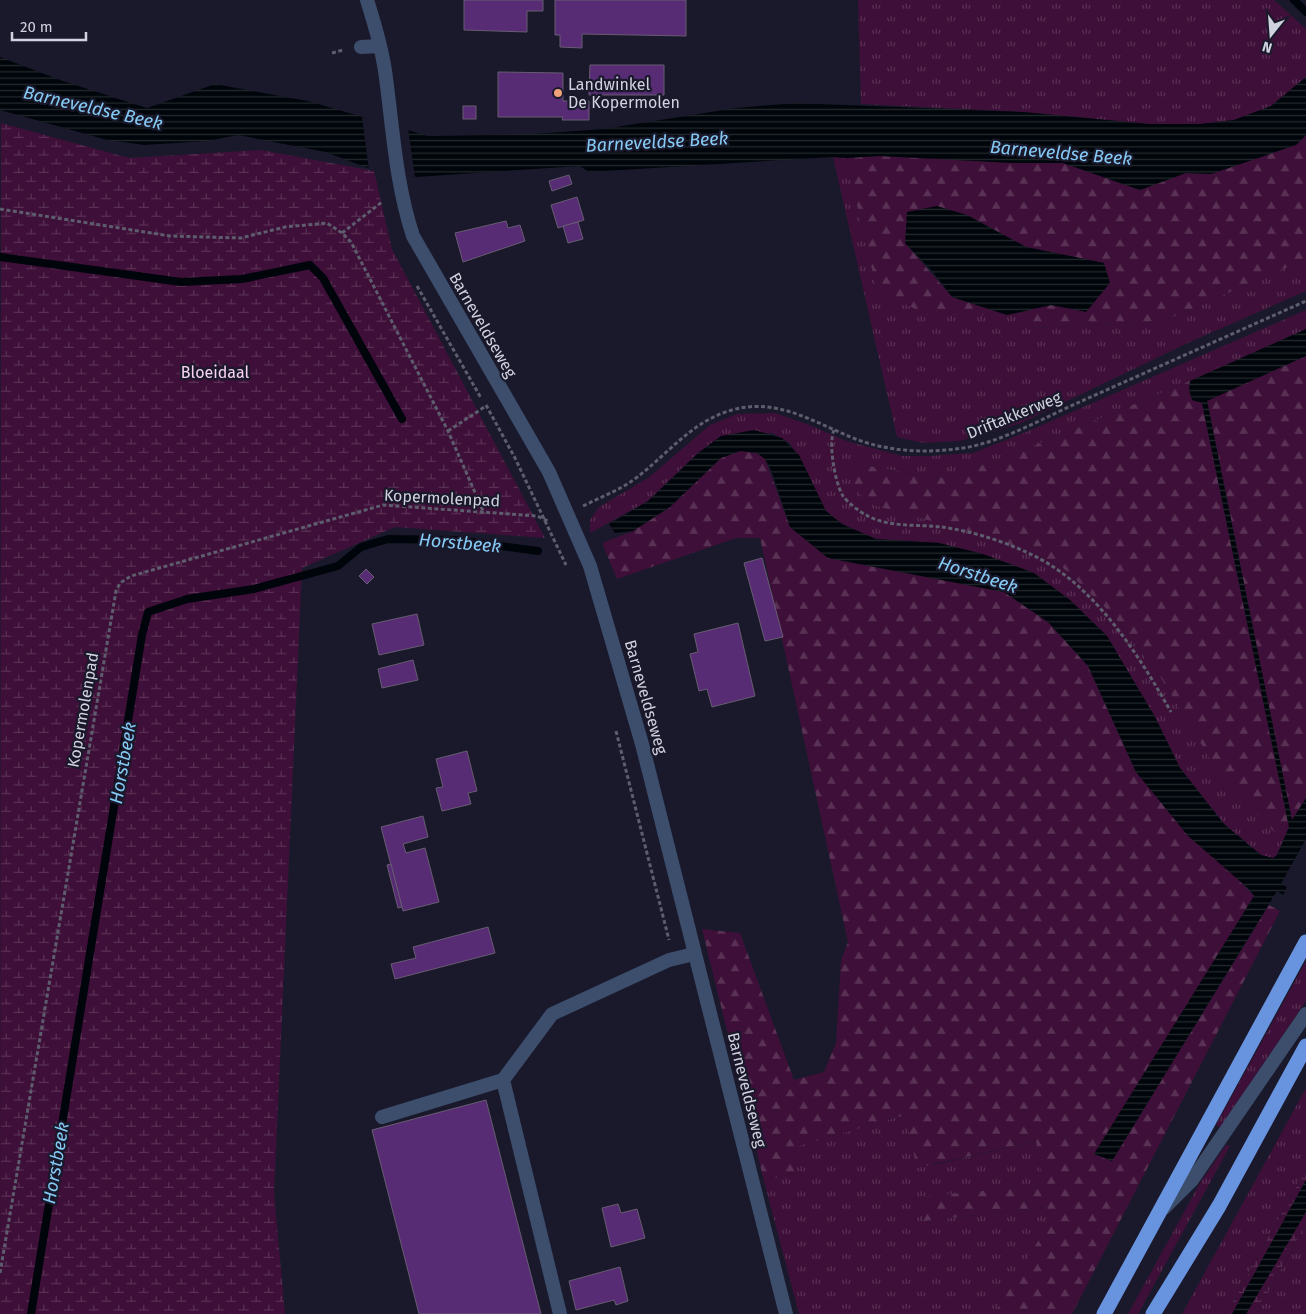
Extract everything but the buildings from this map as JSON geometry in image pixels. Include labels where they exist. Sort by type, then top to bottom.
[{"type":"highway","points":[[1104,1314],[1306,942]]},
{"type":"highway","points":[[1152,1314],[1219,1206],[1306,1046]]},
{"type":"street","name":"Barneveldseweg","points":[[366,0],[386,78],[390,124],[398,175],[404,210],[413,236],[549,472],[590,566],[642,744],[786,1314]]},
{"type":"street","points":[[361,47],[379,46]]},
{"type":"street","points":[[382,1116],[503,1080],[552,1014],[674,959],[694,954]]},
{"type":"street","points":[[1160,1212],[1192,1180],[1306,1014]]},
{"type":"street","points":[[503,1080],[560,1314]]},
{"type":"path","points":[[342,233],[382,202]]},
{"type":"path","points":[[0,209],[170,236],[241,238],[314,223],[327,223],[351,242],[448,431],[484,513]]},
{"type":"path","name":"Driftakkerweg","points":[[568,513],[622,488],[650,468],[695,427],[733,410],[756,406],[781,408],[866,442],[889,448],[933,451],[964,448],[1024,427],[1306,301]]},
{"type":"path","points":[[448,431],[486,406]]},
{"type":"path","points":[[834,430],[832,435],[834,469],[843,496],[867,516],[896,524],[942,527],[982,536],[1050,565],[1080,588],[1130,646],[1171,712]]},
{"type":"path","name":"Kopermolenpad","points":[[0,1273],[116,591],[120,583],[131,576],[383,505],[537,516],[544,519],[569,570]]},
{"type":"path","points":[[616,730],[674,959]]},
{"type":"green space","points":[[858,0],[1274,0],[1306,29],[1306,77],[1271,106],[1234,120],[1200,124],[1149,124],[1023,112],[861,104]]},
{"type":"green space","name":"Bloeidaal","points":[[1,123],[129,158],[261,150],[374,171],[392,249],[545,538],[395,527],[302,568],[274,1193],[285,1314],[0,1314]]},
{"type":"green space","points":[[1306,135],[1306,259],[1161,322],[1030,328],[1021,312],[1051,305],[1086,311],[1104,263],[1026,247],[967,215],[905,243],[952,297],[1007,315],[928,315],[877,291],[846,158],[880,156],[1013,163],[1063,163],[1140,190],[1186,173],[1211,174],[1296,145]]},
{"type":"green space","points":[[833,157],[846,158],[877,291],[1007,315],[1021,312],[1030,328],[1161,322],[1306,259],[1306,291],[1190,342],[1021,423],[960,441],[923,443],[897,437]]},
{"type":"green space","points":[[1306,310],[1306,329],[1190,381],[1007,457],[939,478],[868,466],[990,537],[1060,565],[1112,614],[1161,678],[1222,778],[1283,841],[1277,855],[1273,858],[1261,855],[1224,824],[1180,768],[1155,717],[1107,636],[1070,600],[1034,573],[983,554],[939,543],[876,539],[842,524],[826,511],[790,443],[772,433],[721,436],[698,453],[648,501],[590,533],[590,520],[599,507],[648,478],[710,425],[737,414],[775,413],[846,441],[902,456],[973,453],[1026,432]]},
{"type":"green space","points":[[1306,356],[1306,798],[1292,821],[1207,400]]},
{"type":"green space","points":[[1190,381],[1189,390],[1192,400],[1202,403],[1289,827],[1283,841],[1222,778],[1161,678],[1112,614],[1060,565],[990,537],[873,505],[863,498],[855,485],[854,474],[856,467],[868,466],[939,478],[1007,457]]},
{"type":"green space","points":[[740,451],[757,453],[765,459],[790,527],[828,558],[1004,592],[1048,622],[1088,666],[1136,772],[1254,896],[1095,1154],[1112,1161],[1269,905],[1280,911],[1072,1314],[994,1314],[1049,1223],[1047,1207],[924,1221],[919,1197],[1043,1185],[1036,1141],[917,1168],[905,1115],[795,1147],[796,1173],[764,1181],[702,929],[740,933],[794,1080],[824,1072],[836,1043],[841,961],[848,942],[760,538],[736,538],[617,579],[602,543],[633,531],[670,507],[721,458]]},
{"type":"green space","points":[[1306,961],[1306,1001],[1220,1127],[1216,1125]]},
{"type":"green space","points":[[1306,1088],[1306,1169],[1226,1314],[1182,1314]]},
{"type":"green space","points":[[905,1115],[933,1165],[1036,1141],[1044,1185],[920,1197],[924,1221],[1047,1207],[1050,1223],[994,1314],[799,1314],[764,1181],[796,1173],[794,1147]]},
{"type":"green space","points":[[1226,1145],[1230,1146],[1138,1314],[1128,1314],[1200,1183]]},
{"type":"green space","points":[[1306,1169],[1306,1180],[1232,1314],[1226,1314]]},
{"type":"green space","points":[[1306,1212],[1306,1224],[1256,1314],[1246,1314]]},
{"type":"green space","points":[[1306,1224],[1306,1251],[1290,1253]]},
{"type":"green space","points":[[1306,1251],[1306,1314],[1256,1314],[1290,1253]]},
{"type":"water","name":"Barneveldse Beek","points":[[0,57],[63,81],[147,108],[215,84],[308,101],[428,136],[535,134],[603,129],[736,108],[794,103],[1023,112],[1149,124],[1200,124],[1234,120],[1271,106],[1306,77],[1306,135],[1296,145],[1211,174],[1186,173],[1140,190],[1063,163],[1013,163],[880,156],[833,157],[589,172],[580,166],[417,177],[371,169],[325,152],[238,135],[208,141],[144,145],[107,140],[0,110]]},
{"type":"water","points":[[937,206],[967,215],[1026,247],[1104,263],[1110,283],[1086,312],[1051,305],[1007,315],[952,297],[932,271],[905,243],[907,212]]},
{"type":"water","points":[[1306,329],[1306,356],[1207,401],[1292,820],[1306,798],[1306,839],[1281,884],[1287,887],[1283,895],[1277,891],[1112,1161],[1094,1154],[1254,896],[1250,890],[1188,836],[1136,772],[1088,666],[1048,622],[1004,592],[828,558],[790,527],[771,470],[765,459],[757,453],[740,451],[721,458],[670,507],[633,531],[615,533],[609,524],[648,501],[698,453],[721,436],[754,430],[782,438],[799,455],[826,511],[842,524],[876,539],[939,543],[983,554],[1034,573],[1070,600],[1107,636],[1155,717],[1180,768],[1224,824],[1261,855],[1273,858],[1277,855],[1289,827],[1202,403],[1192,400],[1189,390],[1190,381]]},
{"type":"water","points":[[1306,1180],[1306,1212],[1246,1314],[1232,1314]]},
{"type":"pier","points":[[362,117],[408,128],[415,177],[369,170]]},
{"type":"waterway","points":[[1294,0],[1306,12]]},
{"type":"waterway","points":[[0,257],[181,282],[242,279],[310,265],[323,278],[402,419]]},
{"type":"waterway","name":"Horstbeek","points":[[31,1314],[142,635],[148,612],[187,599],[254,589],[338,566],[361,547],[388,539],[457,540],[538,551]]},
{"type":"place","name":"Landwinkel De Kopermolen","points":[[558,93]]}]
